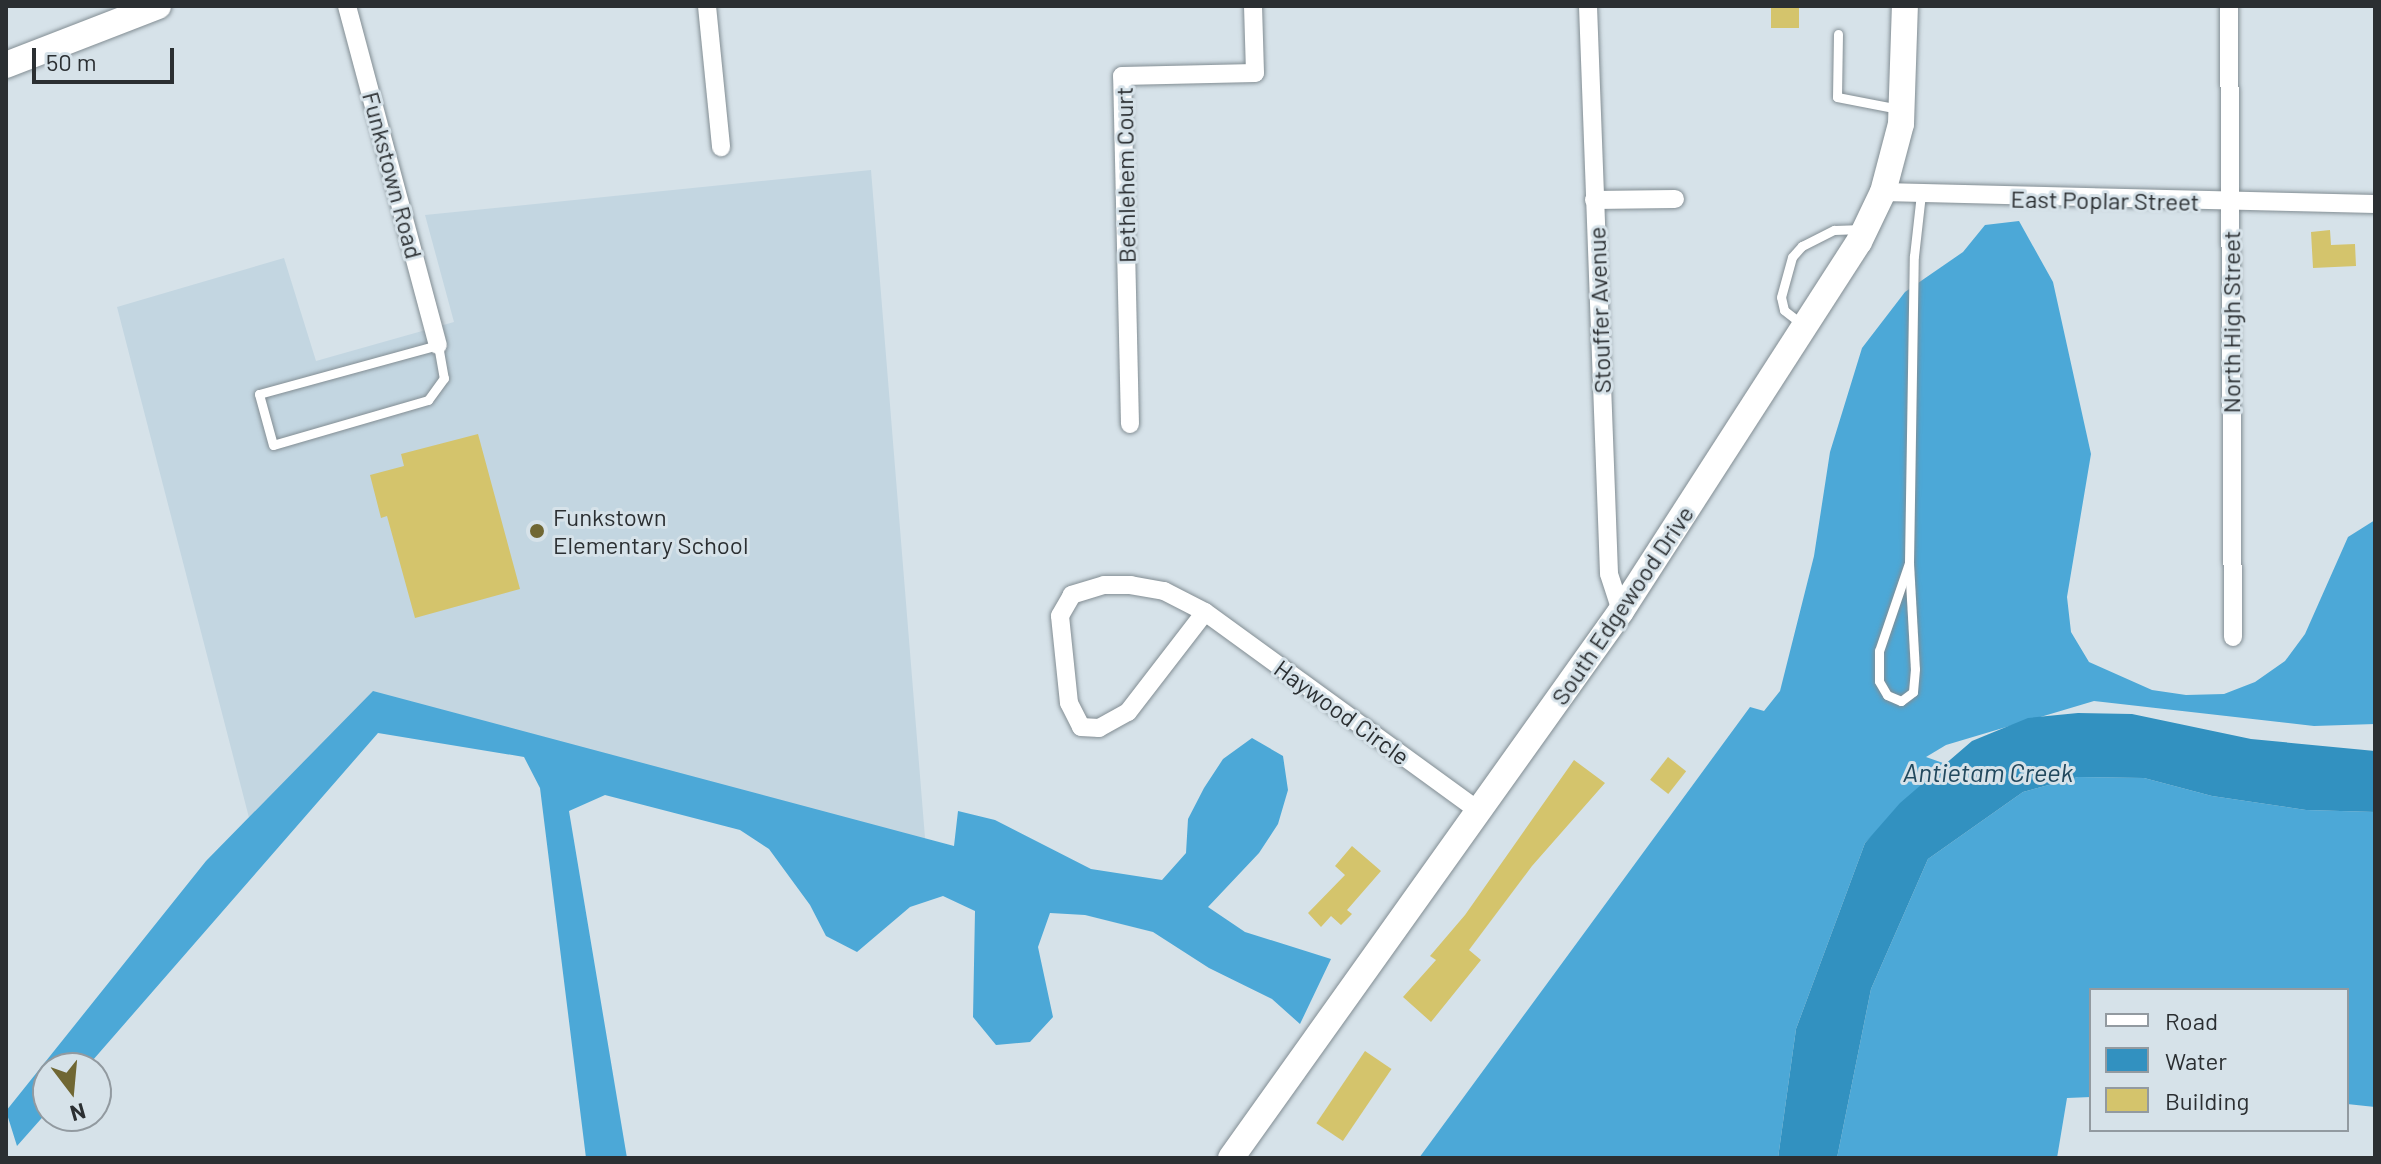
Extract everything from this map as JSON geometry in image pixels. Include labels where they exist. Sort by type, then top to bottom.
[{"type":"main road","points":[[6,65],[158,6]]},
{"type":"main road","name":"South Edgewood Drive","points":[[1231,1158],[1621,611],[1807,327],[1865,230],[1883,192],[1902,109],[1905,6]]},
{"type":"street","name":"Funkstown Road","points":[[347,6],[438,345]]},
{"type":"street","points":[[707,6],[721,147]]},
{"type":"street","name":"Bethlehem Court","points":[[1130,424],[1122,76],[1255,73],[1253,6]]},
{"type":"street","name":"Stouffer Avenue","points":[[1588,6],[1609,574],[1621,611]]},
{"type":"street","name":"North High Street","points":[[2229,6],[2233,637]]},
{"type":"street","name":"East Poplar Street","points":[[1883,192],[2230,203],[2375,204]]},
{"type":"street","points":[[1594,200],[1675,199]]},
{"type":"street","name":"Haywood Circle","points":[[1205,612],[1128,712],[1099,728],[1081,727],[1069,703],[1060,616],[1072,595],[1104,585],[1131,585],[1164,591],[1205,612],[1480,812]]},
{"type":"lane","points":[[1838,34],[1837,97],[1902,109]]},
{"type":"lane","points":[[1909,563],[1879,651],[1879,681],[1887,695],[1901,701],[1913,692],[1915,669],[1909,563],[1914,256],[1921,194]]},
{"type":"lane","points":[[1807,327],[1784,310],[1781,297],[1792,257],[1802,246],[1834,230],[1865,230]]},
{"type":"lane","points":[[438,345],[444,378],[428,400],[273,445],[259,394],[438,345]]},
{"type":"shaded area","name":"Funkstown Elementary School","points":[[871,170],[926,850],[379,700],[254,837],[117,307],[284,258],[316,361],[454,322],[425,215]]},
{"type":"shaded area","points":[[2019,221],[2053,282],[2091,454],[2067,597],[2071,632],[2089,662],[2152,690],[2186,695],[2224,694],[2255,682],[2285,661],[2305,634],[2348,537],[2375,520],[2375,724],[2314,726],[2094,701],[1946,745],[1926,757],[1943,763],[1865,843],[1796,1029],[1778,1158],[1419,1158],[1750,707],[1764,711],[1780,691],[1814,556],[1830,452],[1862,348],[1905,292],[1963,252],[1985,225]]},
{"type":"shaded area","points":[[373,691],[954,846],[958,811],[995,820],[1091,869],[1162,880],[1186,853],[1188,819],[1204,788],[1223,759],[1252,738],[1283,756],[1288,790],[1278,824],[1259,853],[1208,907],[1245,932],[1331,959],[1300,1024],[1272,999],[1209,968],[1153,932],[1085,915],[1050,913],[1038,947],[1053,1017],[1030,1042],[996,1045],[973,1017],[975,911],[943,896],[910,907],[857,952],[826,936],[810,905],[769,849],[740,830],[605,795],[569,811],[627,1158],[586,1158],[540,788],[524,757],[378,733],[100,1052],[53,1052],[206,861]]},
{"type":"shaded area","points":[[2078,777],[2144,778],[2212,796],[2306,810],[2375,812],[2375,1107],[2349,1104],[2349,988],[2089,988],[2089,1097],[2067,1098],[2057,1158],[1837,1158],[1871,989],[1928,859],[2023,792]]},
{"type":"shaded area","points":[[32,1078],[32,1129],[17,1146],[6,1111]]},
{"type":"water","name":"Antietam Creek","points":[[2078,713],[2132,714],[2251,739],[2375,751],[2375,812],[2306,810],[2212,796],[2144,778],[2078,777],[2023,792],[1928,859],[1871,989],[1837,1158],[1778,1158],[1796,1029],[1865,843],[1900,803],[1972,741],[2028,718]]},
{"type":"building","points":[[1771,6],[1799,6],[1799,28],[1771,28]]},
{"type":"building","points":[[2330,230],[2331,245],[2355,244],[2356,266],[2313,268],[2311,232]]},
{"type":"building","points":[[478,434],[520,589],[415,618],[387,516],[381,518],[370,475],[404,466],[401,454]]},
{"type":"building","points":[[1668,757],[1686,771],[1668,794],[1650,780]]},
{"type":"building","points":[[1574,760],[1605,783],[1532,866],[1469,950],[1481,960],[1431,1022],[1403,997],[1436,960],[1430,956],[1465,915]]},
{"type":"building","points":[[1352,846],[1381,871],[1347,910],[1352,914],[1341,925],[1331,916],[1321,927],[1308,913],[1345,875],[1335,866]]},
{"type":"building","points":[[1365,1051],[1392,1069],[1343,1141],[1316,1123]]},
{"type":"place","name":"Funkstown Elementary School","points":[[537,531]]}]
